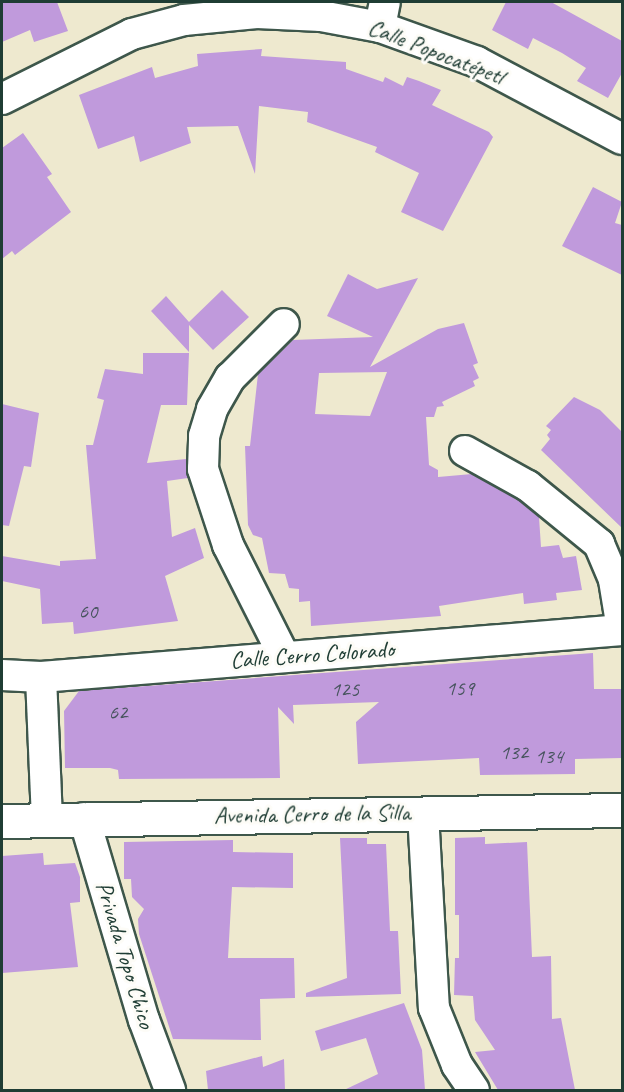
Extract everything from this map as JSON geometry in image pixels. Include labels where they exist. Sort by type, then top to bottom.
[{"type":"main road","name":"Avenida Cerro de la Silla","points":[[2,821],[622,810]]},
{"type":"street","name":"Calle Popocatépetl","points":[[2,99],[91,51],[132,34],[184,20],[257,13],[321,16],[383,14],[622,139]]},
{"type":"street","points":[[284,324],[230,378],[212,409],[204,436],[203,469],[228,545],[284,656]]},
{"type":"street","points":[[465,451],[528,486],[599,544],[614,580],[622,629]]},
{"type":"street","name":"Calle Cerro Colorado","points":[[2,675],[41,677],[284,656],[478,644],[622,629]]},
{"type":"street","points":[[41,677],[47,819]]},
{"type":"street","points":[[423,813],[434,1008],[457,1065],[474,1090]]},
{"type":"street","name":"Privada Topo Chico","points":[[84,818],[137,998],[170,1090]]},
{"type":"building","points":[[2,2],[57,2],[68,31],[34,42],[30,30],[2,42]]},
{"type":"building","points":[[506,2],[551,2],[622,41],[622,73],[608,98],[577,81],[586,68],[562,53],[533,38],[528,49],[492,30]]},
{"type":"building","points":[[262,49],[261,56],[346,62],[346,69],[383,82],[385,77],[403,86],[407,77],[419,81],[441,90],[432,105],[489,132],[493,137],[443,231],[401,212],[419,173],[375,152],[377,147],[307,122],[308,112],[259,106],[255,174],[238,126],[187,127],[191,143],[140,162],[134,136],[98,149],[79,95],[152,67],[155,78],[198,66],[197,54]]},
{"type":"building","points":[[23,133],[52,174],[47,177],[71,212],[15,255],[12,251],[2,259],[2,148]]},
{"type":"building","points":[[593,187],[622,202],[615,223],[622,225],[622,275],[562,246]]},
{"type":"building","points":[[348,274],[377,289],[418,278],[370,367],[438,329],[464,323],[478,363],[473,365],[479,378],[473,381],[475,386],[442,402],[444,406],[437,407],[434,417],[426,417],[429,465],[438,470],[438,477],[472,474],[518,500],[539,517],[541,547],[559,545],[563,558],[576,556],[582,590],[556,593],[557,600],[524,604],[523,593],[439,606],[441,616],[311,626],[310,601],[299,602],[299,589],[289,588],[285,574],[269,573],[262,538],[253,535],[248,525],[245,446],[250,446],[258,374],[293,340],[373,337],[327,316]],"holes":[[[387,372],[370,416],[315,414],[319,373]]]},
{"type":"building","points":[[222,290],[249,317],[213,350],[189,325],[189,352],[151,311],[166,296],[189,322]]},
{"type":"building","points":[[143,353],[189,353],[187,405],[161,405],[147,463],[186,459],[188,478],[167,481],[172,537],[195,528],[204,558],[165,576],[178,621],[74,634],[73,622],[42,624],[40,589],[2,581],[2,556],[60,566],[60,561],[96,559],[86,445],[93,445],[104,400],[97,398],[105,369],[143,374]]},
{"type":"building","points":[[574,397],[600,410],[622,432],[622,528],[541,450],[550,439],[547,435],[551,430],[546,426]]},
{"type":"building","points":[[2,404],[39,413],[31,467],[24,466],[9,526],[2,525]]},
{"type":"building","points":[[593,653],[594,689],[622,689],[622,758],[575,759],[575,774],[480,775],[479,758],[358,764],[356,722],[379,702],[293,705],[294,724],[278,707],[280,778],[119,779],[118,770],[110,768],[65,768],[64,711],[79,691]]},
{"type":"building","points":[[485,837],[485,844],[527,842],[532,957],[551,956],[552,1019],[561,1018],[575,1090],[498,1090],[475,1052],[495,1050],[475,1020],[473,996],[454,995],[455,958],[459,958],[459,915],[455,915],[455,838]]},
{"type":"building","points":[[340,838],[367,838],[367,844],[386,844],[390,931],[398,931],[401,994],[306,997],[306,993],[347,978]]},
{"type":"building","points":[[233,840],[233,852],[293,853],[293,888],[232,887],[228,958],[294,958],[295,998],[260,999],[261,1040],[173,1039],[139,934],[138,919],[144,909],[132,897],[131,879],[124,879],[124,842]]},
{"type":"building","points":[[43,853],[44,865],[75,863],[80,877],[80,902],[70,903],[78,967],[2,973],[2,856]]},
{"type":"building","points":[[404,1003],[422,1050],[425,1090],[344,1090],[378,1074],[366,1038],[321,1051],[315,1031]]},
{"type":"building","points":[[262,1056],[263,1067],[284,1059],[285,1090],[208,1090],[206,1071]]}]
